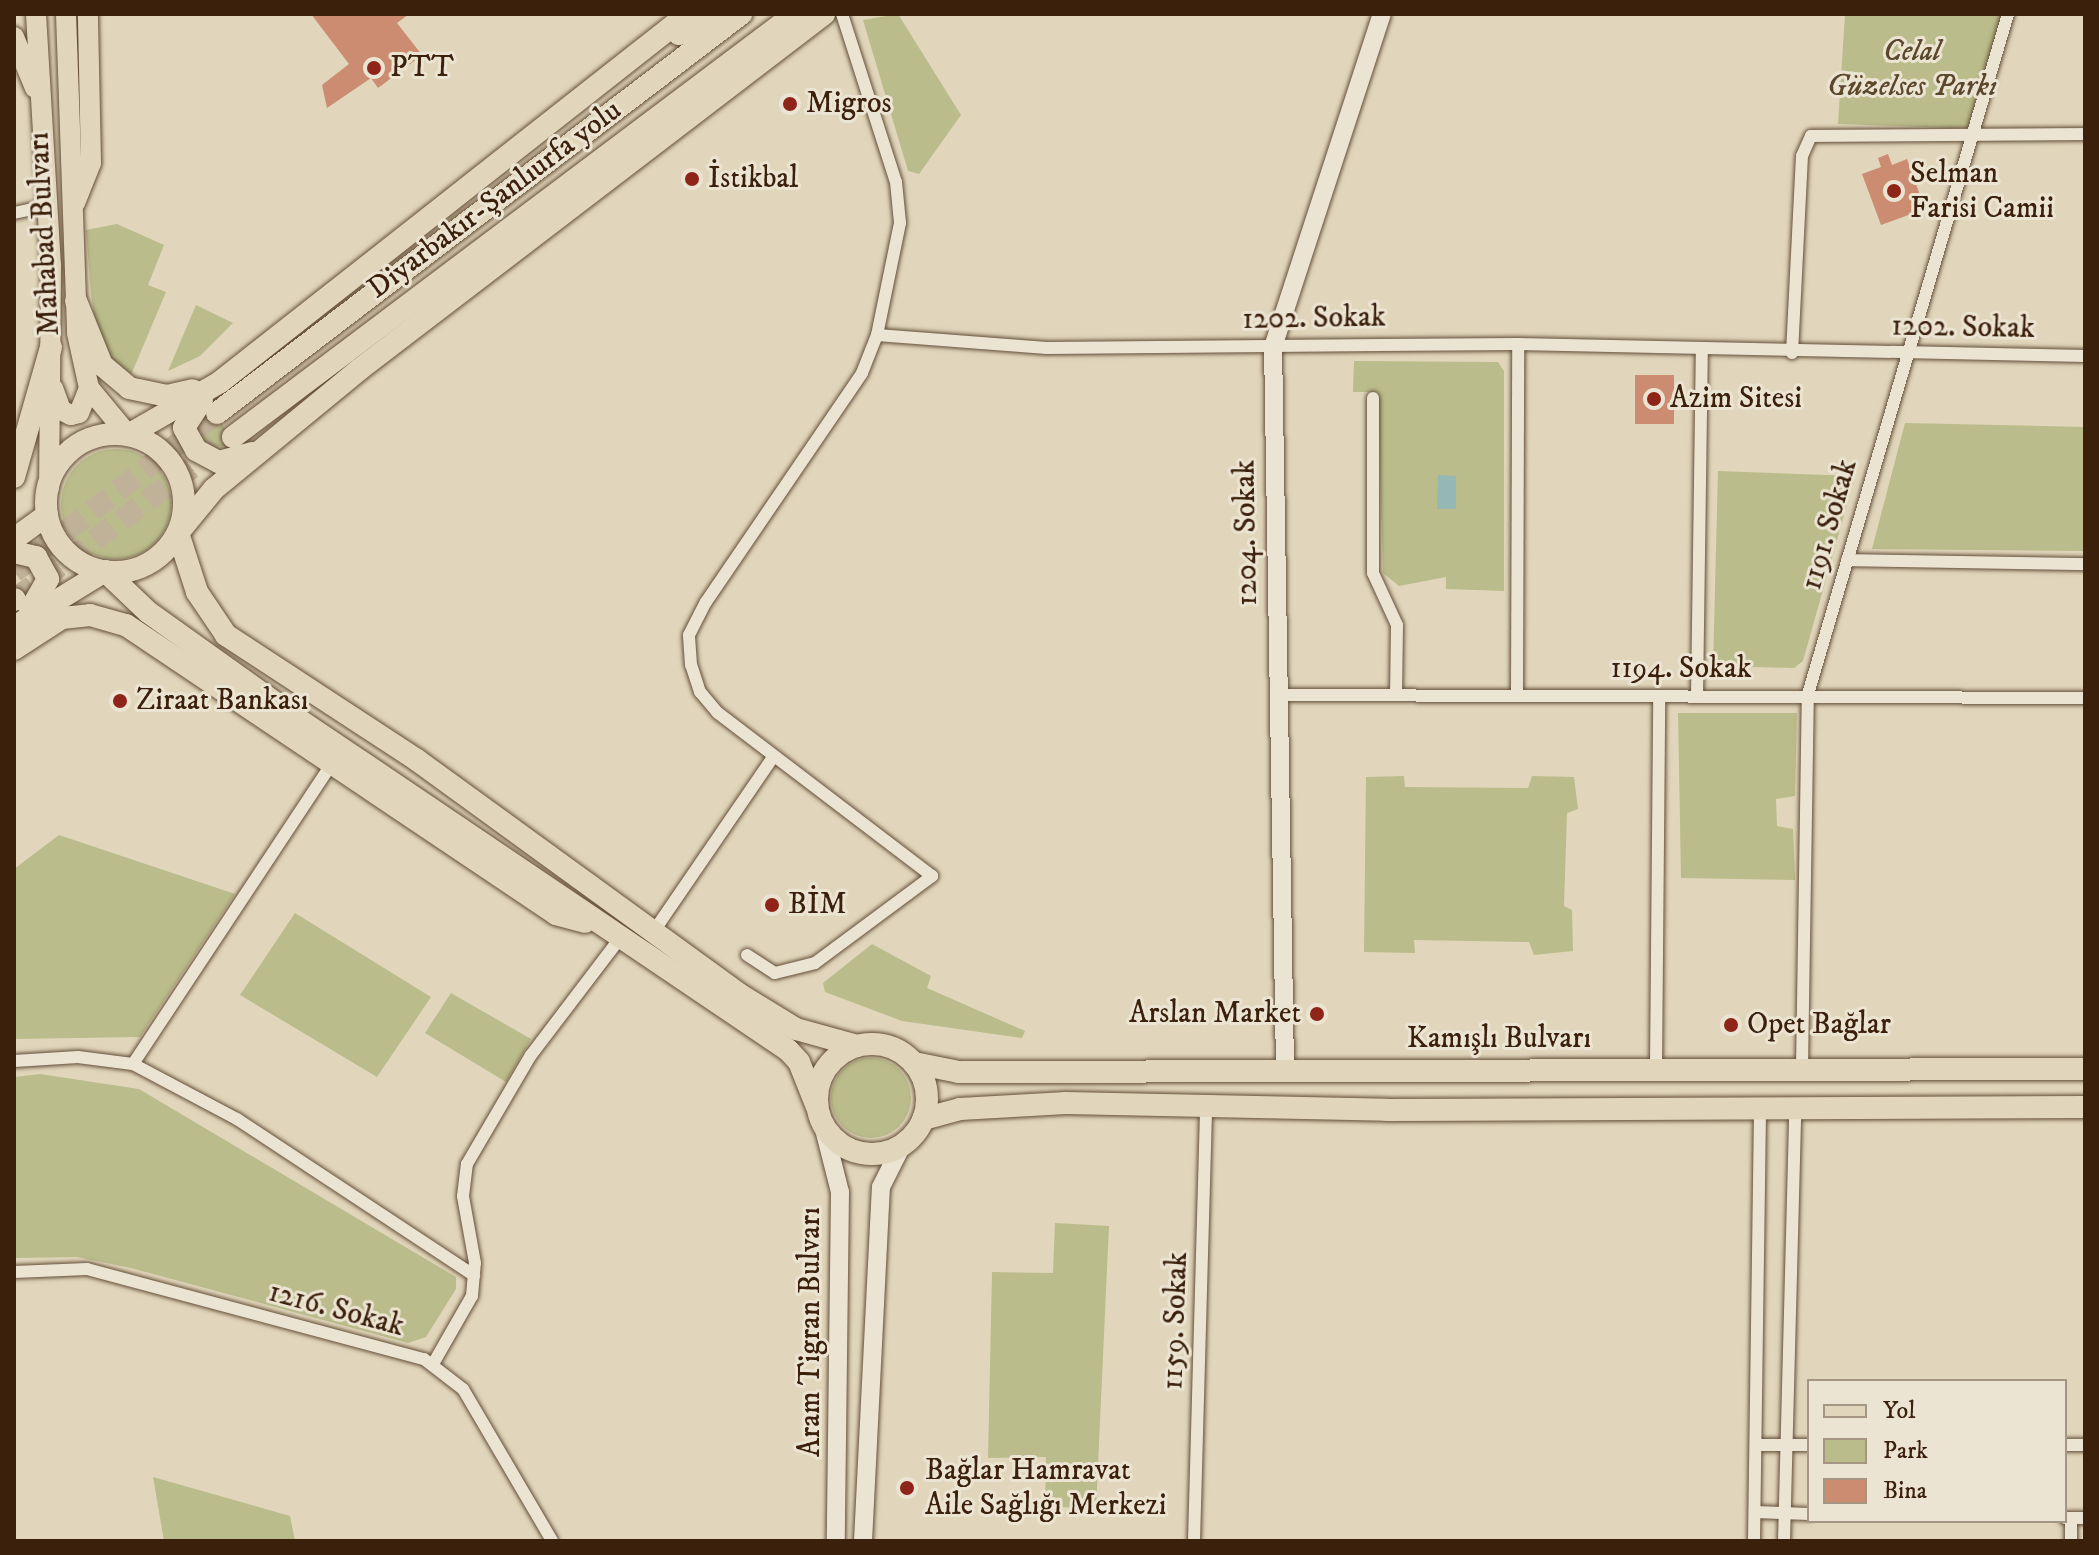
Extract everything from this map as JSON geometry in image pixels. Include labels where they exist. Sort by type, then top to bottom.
[{"type":"highway","points":[[258,452],[219,462],[189,440],[184,428],[189,412],[220,382],[622,70],[688,14]]},
{"type":"highway","points":[[622,70],[712,14]]},
{"type":"highway","name":"Diyarbakır-Şanlıurfa yolu","points":[[217,413],[741,14]]},
{"type":"highway","name":"Diyarbakır-Şanlıurfa yolu","points":[[233,437],[795,14]]},
{"type":"highway","points":[[695,111],[802,14]]},
{"type":"highway","points":[[15,626],[105,571],[147,564],[178,533],[214,489],[258,452],[824,14]]},
{"type":"highway","points":[[76,301],[102,365],[129,388],[167,396],[220,382]]},
{"type":"highway","points":[[14,477],[51,347]]},
{"type":"highway","points":[[128,435],[165,455],[177,472],[184,492],[178,533],[197,592],[226,635],[417,760],[796,1029],[857,1046],[888,1046],[914,1063],[926,1090],[923,1119],[902,1145],[885,1153],[858,1152],[834,1139],[820,1116],[799,1062],[788,1050],[258,691],[148,612],[105,571],[61,546],[47,515],[49,488],[67,454],[85,441],[128,435],[220,382]]},
{"type":"highway","points":[[14,539],[47,515]]},
{"type":"highway","points":[[14,552],[36,557],[48,579],[41,599],[15,626]]},
{"type":"highway","points":[[14,649],[62,618],[90,615],[126,625],[556,914],[612,932]]},
{"type":"highway","points":[[820,1116],[831,1063],[857,1046]]},
{"type":"highway","name":"Kamışlı Bulvarı","points":[[914,1063],[959,1072],[2081,1064]]},
{"type":"highway","points":[[923,1119],[960,1109],[1206,1103],[1387,1110],[2085,1107]]},
{"type":"main road","name":"Mahabad Bulvarı","points":[[36,14],[48,206],[51,347],[49,488]]},
{"type":"main road","name":"Mahabad Bulvarı","points":[[66,14],[76,301],[89,388]]},
{"type":"main road","points":[[72,210],[91,163],[88,14]]},
{"type":"main road","points":[[14,37],[42,105]]},
{"type":"main road","points":[[51,384],[61,410],[71,415],[79,413],[89,388],[128,435]]},
{"type":"street","points":[[747,955],[775,973],[815,963],[932,876],[773,757],[700,692],[689,635],[862,373],[877,335],[900,223],[896,182],[842,14]]},
{"type":"street","name":"1204. Sokak","points":[[1285,1068],[1273,347],[1382,14]]},
{"type":"street","name":"1191. Sokak","points":[[1802,1067],[1808,694],[1907,353],[1977,136],[2008,14]]},
{"type":"street","points":[[1792,353],[1805,143],[1818,132],[1977,136],[2085,134]]},
{"type":"street","points":[[14,213],[48,206]]},
{"type":"street","name":"1202. Sokak","points":[[877,335],[1047,348],[1518,344],[1702,352],[2085,356]]},
{"type":"street","points":[[1517,693],[1518,344]]},
{"type":"street","points":[[1697,697],[1702,352]]},
{"type":"street","points":[[1373,398],[1373,573],[1397,625],[1396,694]]},
{"type":"street","points":[[1847,560],[2085,564]]},
{"type":"street","name":"1194. Sokak","points":[[1277,695],[1517,693],[1697,697],[1808,694],[2085,698]]},
{"type":"street","points":[[1656,1068],[1659,696]]},
{"type":"street","points":[[654,931],[773,757]]},
{"type":"street","points":[[133,1064],[331,765]]},
{"type":"street","points":[[433,1364],[472,1296],[474,1275],[463,1196],[467,1164],[531,1055],[612,932]]},
{"type":"street","points":[[14,1061],[78,1057],[133,1064],[237,1119],[474,1275]]},
{"type":"street","name":"1159. Sokak","points":[[1194,1541],[1206,1103]]},
{"type":"street","points":[[1754,1541],[1760,1106]]},
{"type":"street","points":[[1784,1541],[1795,1108]]},
{"type":"street","name":"Aram Tigran Bulvarı","points":[[820,1116],[840,1192],[836,1541]]},
{"type":"street","points":[[863,1541],[881,1187],[902,1145]]},
{"type":"street","name":"1216. Sokak","points":[[14,1272],[87,1269],[433,1364],[463,1389],[552,1541]]},
{"type":"street","points":[[1756,1445],[1807,1445]]},
{"type":"street","points":[[1755,1512],[1807,1514]]},
{"type":"street","points":[[2071,1541],[2068,1518],[2085,1518]]},
{"type":"green space","points":[[898,14],[961,115],[919,174],[908,171],[863,20]]},
{"type":"green space","name":"Celal Güzelses Parkı","points":[[1845,14],[2001,14],[1979,129],[1838,124]]},
{"type":"green space","points":[[117,224],[164,245],[148,285],[166,292],[128,382],[99,342],[91,295],[86,230]]},
{"type":"green space","points":[[196,305],[233,323],[200,356],[168,371]]},
{"type":"green space","points":[[1354,361],[1498,362],[1504,371],[1504,591],[1446,589],[1446,577],[1399,586],[1383,573],[1378,392],[1353,392]]},
{"type":"green space","points":[[206,406],[239,444],[207,448],[196,422]]},
{"type":"green space","points":[[1905,423],[2085,427],[2085,551],[1872,549]]},
{"type":"green space","points":[[116,449],[137,454],[155,465],[166,483],[171,504],[166,525],[155,543],[137,554],[116,559],[95,554],[77,543],[66,525],[61,504],[66,483],[77,465],[95,454]]},
{"type":"green space","points":[[1718,471],[1855,476],[1803,661],[1794,668],[1713,666]]},
{"type":"green space","points":[[1678,713],[1797,713],[1795,796],[1776,799],[1777,826],[1793,829],[1795,880],[1681,878]]},
{"type":"green space","points":[[1404,776],[1405,787],[1528,788],[1532,776],[1574,777],[1578,809],[1567,813],[1564,906],[1572,910],[1573,951],[1534,955],[1529,942],[1414,940],[1415,953],[1364,952],[1366,777]]},
{"type":"green space","points":[[59,835],[235,894],[140,1037],[14,1039],[14,869]]},
{"type":"green space","points":[[295,913],[431,997],[377,1077],[240,995]]},
{"type":"green space","points":[[872,944],[931,976],[927,988],[1025,1031],[1022,1038],[902,1021],[825,992],[823,983]]},
{"type":"green space","points":[[451,993],[531,1039],[506,1082],[425,1033]]},
{"type":"green space","points":[[863,1058],[879,1058],[900,1069],[911,1090],[911,1106],[900,1127],[879,1138],[863,1138],[849,1132],[837,1120],[831,1106],[831,1090],[837,1076],[849,1064]]},
{"type":"green space","points":[[40,1074],[139,1089],[456,1277],[456,1289],[426,1337],[408,1343],[131,1268],[77,1257],[14,1258],[14,1077]]},
{"type":"green space","points":[[1055,1223],[1109,1226],[1096,1509],[1045,1506],[1046,1457],[988,1458],[992,1272],[1053,1273]]},
{"type":"green space","points":[[153,1477],[290,1516],[295,1541],[164,1541]]},
{"type":"water","points":[[1438,475],[1456,476],[1456,509],[1437,509]]},
{"type":"building","name":"PTT","points":[[311,14],[409,14],[397,23],[422,55],[378,88],[371,78],[327,108],[322,85],[349,64]]},
{"type":"building","name":"Selman Farisi Camii","points":[[1888,154],[1892,165],[1907,159],[1925,209],[1881,225],[1862,174],[1881,167],[1878,158]]},
{"type":"building","name":"Azim Sitesi","points":[[1635,375],[1674,375],[1674,424],[1635,424]]},
{"type":"tunnel","points":[[14,572],[217,413]]},
{"type":"tunnel","points":[[15,599],[233,437]]},
{"type":"place","name":"PTT","points":[[374,68]]},
{"type":"place","name":"Migros","points":[[790,104]]},
{"type":"place","name":"İstikbal","points":[[692,179]]},
{"type":"place","name":"Selman Farisi Camii","points":[[1894,191]]},
{"type":"place","name":"Azim Sitesi","points":[[1654,399]]},
{"type":"place","name":"Ziraat Bankası","points":[[120,701]]},
{"type":"place","name":"BİM","points":[[772,905]]},
{"type":"place","name":"Arslan Market","points":[[1317,1014]]},
{"type":"place","name":"Opet Bağlar","points":[[1731,1025]]},
{"type":"place","name":"Bağlar Hamravat Aile Sağlığı Merkezi","points":[[907,1488]]}]
